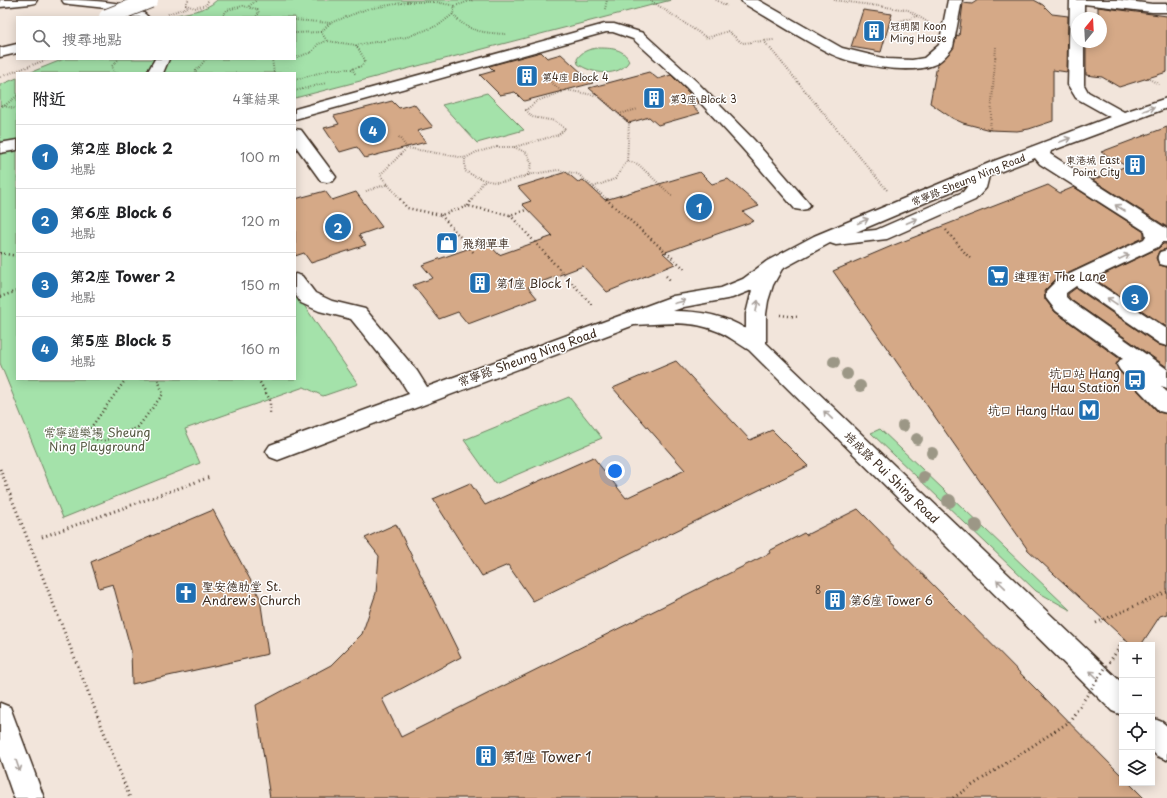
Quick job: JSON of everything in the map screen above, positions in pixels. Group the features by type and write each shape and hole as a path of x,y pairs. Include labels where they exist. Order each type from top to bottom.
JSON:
{"main road":[{"path":"0,3 30,0"},
{"path":"69,0 105,4 118,7 140,16"},
{"path":"110,16 150,0"},
{"path":"748,0 838,51 860,58 881,62 912,65 929,62 946,47 955,0"},
{"path":"1077,0 1076,85 1082,95 1123,118"},
{"path":"1086,0 1129,3 1152,8 1167,8"},
{"path":"296,114 605,28 614,28 638,36 691,84 748,144 801,205"},
{"path":"0,53 16,48"},
{"path":"156,72 162,60"},
{"name":"常寧路 Sheung Ning Road","path":"278,451 421,396 680,301 725,294 750,283 774,265 821,240 1044,148 1167,103"},
{"path":"296,135 327,177"},
{"path":"0,148 16,145"},
{"path":"1044,148 1041,154 1046,160 1162,236"},
{"path":"1162,236 1156,237 1151,243 1064,284 1056,291 1056,298 1063,306 1086,323 1167,380"},
{"path":"756,345 756,314 758,301 763,285 774,265"},
{"path":"1077,278 1167,339"},
{"path":"296,281 308,298 326,306 358,314 409,376 421,396"},
{"name":"培成路 Pui Shing Road","path":"630,319 671,317 697,319 721,325 756,345 1119,699"},
{"path":"1086,323 1167,405"},
{"path":"0,716 29,798"},
{"path":"1155,734 1167,746"}],"path":[{"path":"188,0 185,4 188,7"},
{"path":"167,14 188,7 203,6 209,3 209,0"},
{"path":"249,6 257,0"},
{"path":"296,32 321,32 330,23 367,9 408,1 436,2 455,6 473,0"},
{"path":"650,0 706,38 728,31 742,43 778,40"},
{"path":"834,0 908,10 929,24"},
{"path":"222,16 224,12 232,8 249,6 259,10 257,16"},
{"path":"296,58 312,52 318,44 327,40 356,45 407,38 439,25 453,14 455,6"},
{"path":"453,14 457,21 469,28 491,33 511,35"},
{"path":"890,24 917,16"},
{"path":"296,20 330,23"},
{"path":"321,32 327,40"},
{"path":"764,41 887,190"},
{"path":"296,80 332,69 352,69 362,66 365,60 356,45"},
{"path":"990,130 996,47"},
{"path":"0,77 45,60"},
{"path":"114,72 112,66 118,60"},
{"path":"195,72 205,60"},
{"path":"272,60 274,72"},
{"path":"352,69 356,75"},
{"path":"551,82 562,92"},
{"path":"398,137 407,148 465,158 477,152 497,146 514,147 558,135 565,129 556,121 532,117 526,110 537,101 566,90 599,96 629,123 627,161 615,179 593,187"},
{"path":"4,106 16,97"},
{"path":"0,106 16,109"},
{"path":"619,114 638,109"},
{"path":"514,147 527,153 532,164 528,175"},
{"path":"407,148 380,174 407,208 441,215 468,206 510,215 526,210"},
{"path":"465,158 465,172 483,182 508,182 528,175 558,170 578,174 685,269"},
{"path":"627,161 638,164 672,196"},
{"path":"468,206 483,182"},
{"path":"366,191 388,184"},
{"path":"441,215 474,253"},
{"path":"510,215 592,305"},
{"path":"944,227 971,260"},
{"path":"0,253 16,256"},
{"path":"0,297 16,291"},
{"path":"777,314 798,317"},
{"path":"125,380 84,437 104,440 138,427 163,394 158,380"},
{"path":"259,380 270,400 270,414"},
{"path":"0,469 130,798"},
{"path":"42,537 210,477"},
{"path":"1096,623 1167,592"},
{"path":"953,798 1069,722 1125,639"}],"green space":[{"path":"217,0 671,0 296,98 296,72 32,72 62,60 296,60 296,16 173,16 201,9"},
{"path":"598,48 620,51 624,53 629,61 619,70 605,73 590,70 578,64 577,59 583,52"},
{"name":"常寧遊樂場 Sheung Ning Playground","path":"16,78 16,380 296,380 296,293 358,384 323,396 304,387 185,429 200,463 63,518 0,363 0,85"},
{"path":"487,93 524,130 477,143 442,105"},
{"path":"569,397 602,438 495,484 464,440"},
{"path":"880,429 1070,610 1036,591 871,433"}],"building":[{"path":"978,0 1034,0 1043,5 1052,14 1068,16 1067,72 1053,70 1053,121 1029,129 1017,131 990,130 963,123 952,118 930,103 937,65 952,50 957,35 959,36 963,3 972,4"},
{"path":"1098,7 1167,16 1167,72 1119,87 1102,77 1086,75 1086,48 1107,48 1107,12 1098,12"},
{"path":"863,10 892,14 881,52 851,47"},
{"name":"第4座 Block 4","path":"541,52 547,58 561,54 593,83 524,101 515,92 500,95 480,75 494,71 489,66"},
{"name":"第3座 Block 3","path":"649,72 658,79 671,75 699,103 691,105 700,113 658,125 649,117 629,123 589,88"},
{"path":"392,101 399,108 414,104 433,127 417,131 426,142 365,158 357,147 340,152 324,128 339,124 334,116"},
{"name":"東港城 East Point City","path":"1167,127 1167,227 1093,180 1126,166 1101,152"},
{"path":"566,172 578,182 583,180 605,200 700,172 712,184 728,179 759,206 743,212 754,221 663,253 675,264 607,292 583,266 528,287 537,298 468,324 458,312 439,319 413,285 433,278 422,265 487,242 499,255 553,236 522,204 531,201 518,187"},
{"path":"1048,185 1060,193 1074,187 1144,232 1143,238 1056,279 1044,291 1045,299 1055,312 1120,359 1116,364 1119,371 1158,412 1167,414 1167,614 1160,616 1143,642 1128,642 1028,550 833,271 894,245"},
{"path":"325,191 332,200 356,192 382,227 359,235 366,245 311,263 304,253 296,256 296,199"},
{"path":"1163,244 1167,244 1167,249 1159,251 1156,258 1159,265 1167,267 1167,327 1094,279 1159,248"},
{"path":"1076,288 1159,345 1167,347 1167,367 1071,300 1068,294"},
{"path":"676,361 750,440 772,430 808,466 533,601 508,565 482,576 433,499 470,483 485,505 593,457 626,498 685,470 613,388"},
{"path":"858,509 1119,773 1119,786 1132,786 1144,798 270,798 256,705 331,665 362,634 376,593 379,556 365,538 396,524 461,657 382,699 401,737 770,553 769,551 804,533 806,535"},
{"name":"聖安德肋堂 St. Andrew's Church","path":"213,510 260,598 268,654 132,684 131,650 113,584 99,588 91,562"}],"place":[{"name":"冠明閣 Koon Ming House","path":"874,31"},
{"name":"第4座 Block 4","path":"527,76"},
{"name":"第3座 Block 3","path":"654,98"},
{"name":"第5座 Block 5","path":"373,130"},
{"name":"東港城 East Point City","path":"1135,165"},
{"name":"第2座 Block 2","path":"699,207"},
{"name":"第6座 Block 6","path":"338,227"},
{"name":"飛翔單車","path":"447,243"},
{"name":"連理街 The Lane","path":"998,276"},
{"name":"第1座 Block 1","path":"480,283"},
{"name":"第2座 Tower 2","path":"1135,298"},
{"name":"坑口站 Hang Hau Station","path":"1135,380"},
{"name":"坑口 Hang Hau","path":"1089,410"},
{"name":"聖安德肋堂 St. Andrew's Church","path":"186,593"},
{"name":"第6座 Tower 6","path":"835,600"},
{"name":"第1座 Tower 1","path":"486,756"}]}
